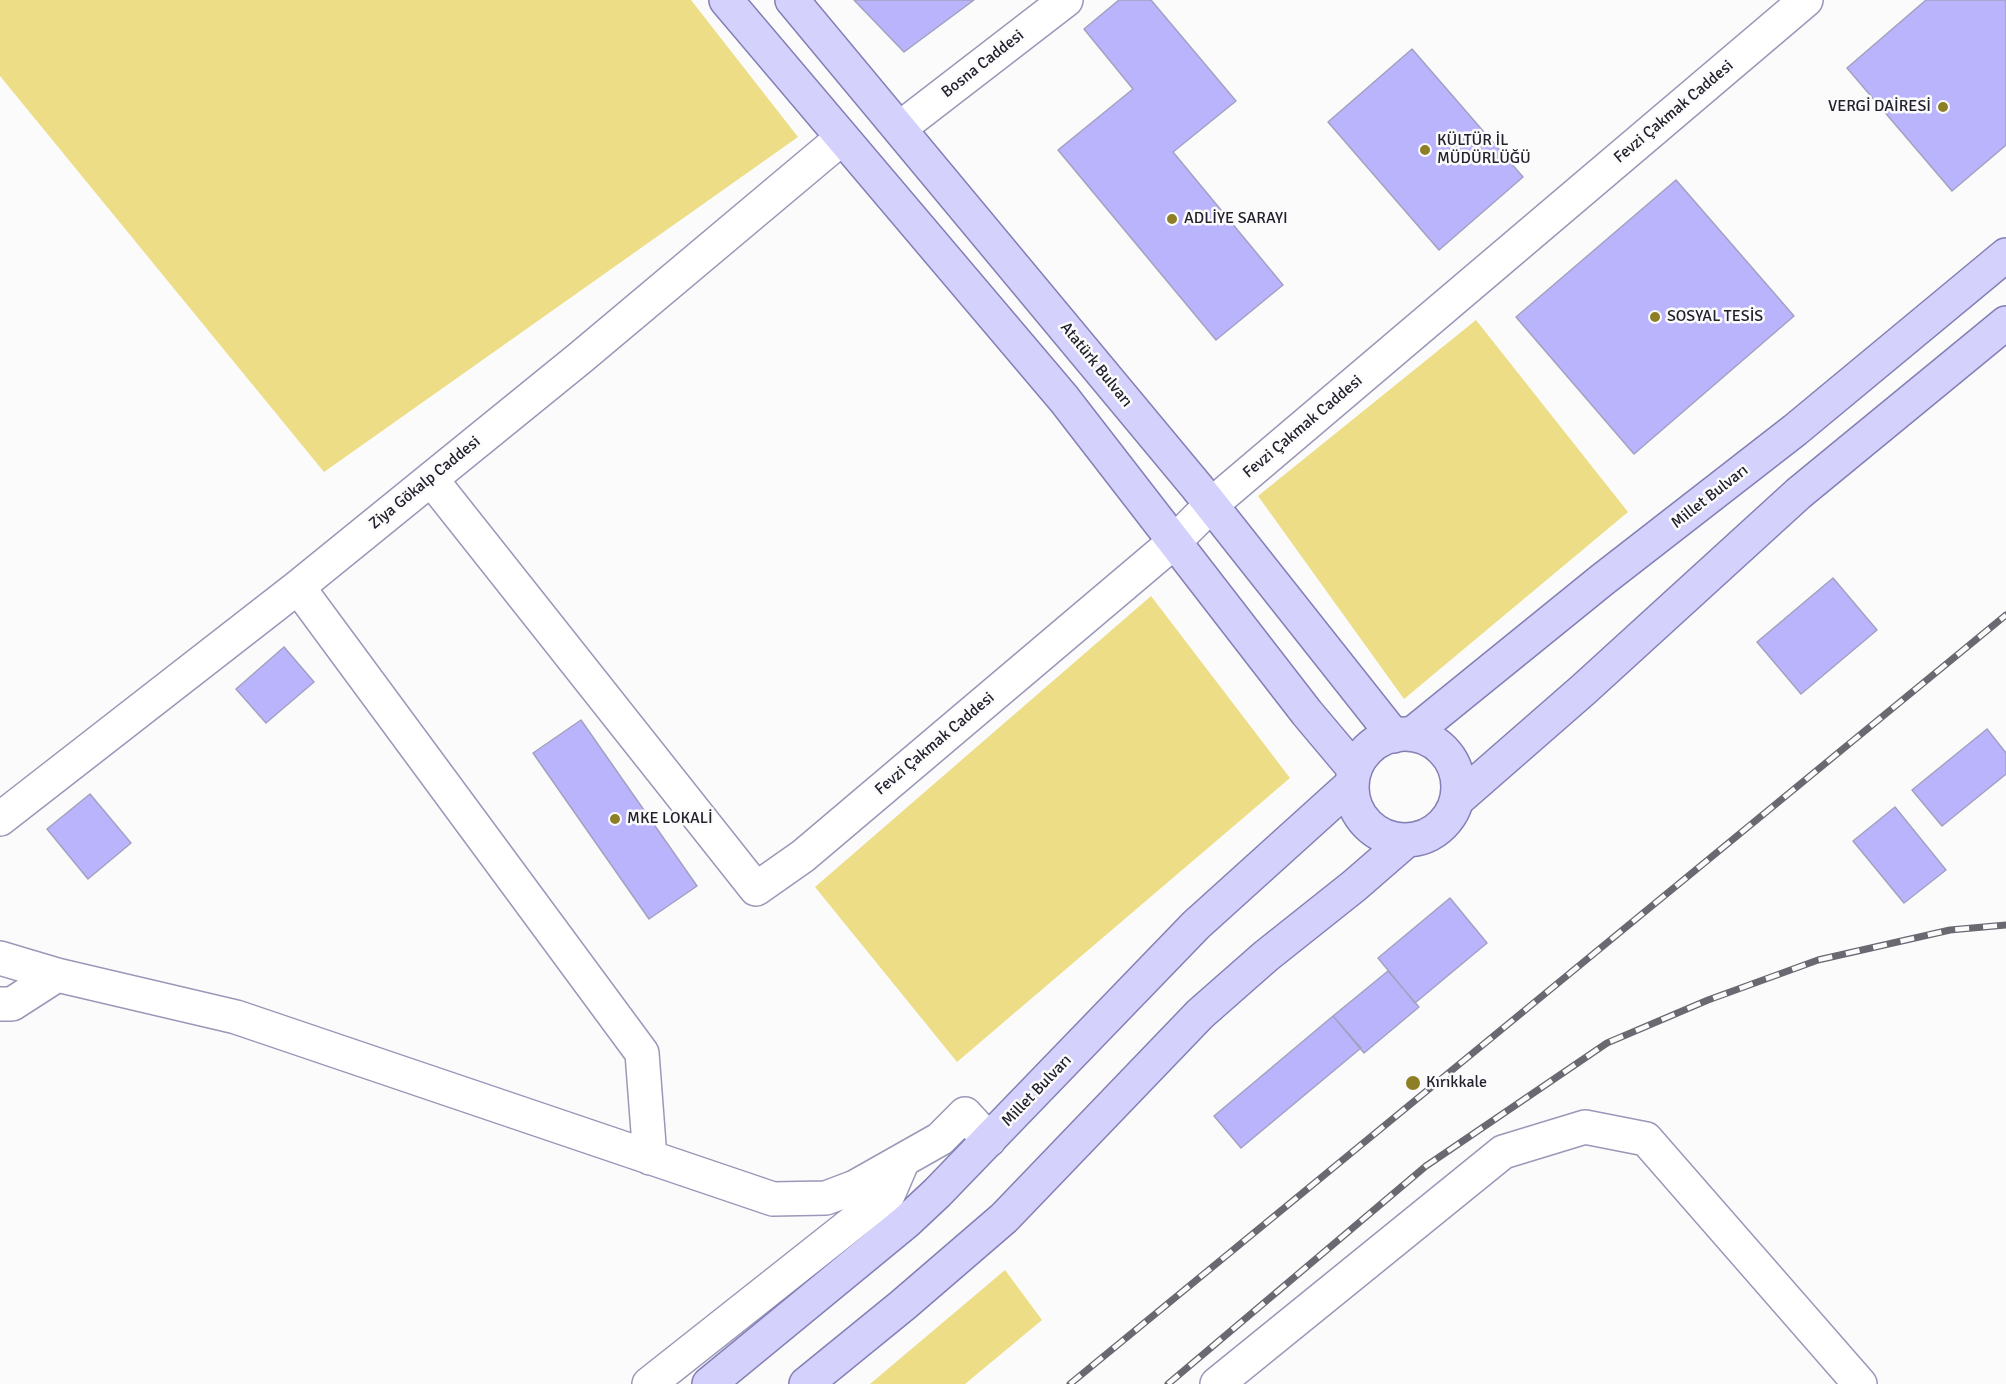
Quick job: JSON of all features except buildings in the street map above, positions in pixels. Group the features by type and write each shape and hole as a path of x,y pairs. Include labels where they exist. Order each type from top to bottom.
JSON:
{"main road":[{"path":"726,0 1064,399 1307,713 1353,777 1354,804 1362,819 1375,831 1390,839 1407,840 1424,837 1439,829 1450,816 1457,800 1583,690 1799,493 2006,323"},
{"name":"Atatürk Bulvarı","path":"792,0 1403,735"},
{"name":"Millet Bulvarı","path":"709,1384 906,1222 990,1140 1196,925 1353,777 1370,748 1377,742 1403,735 1795,430 2006,255"},
{"path":"1403,735 1429,740 1444,750 1456,774 1457,800"},
{"path":"806,1384 1004,1218 1200,1014 1266,956 1354,886 1407,840"}],"street":[{"name":"Bosna Caddesi","path":"900,128 1066,0"},
{"name":"Fevzi Çakmak Caddesi","path":"431,479 756,889 803,856 1174,542 1211,505 1806,0"},
{"name":"Ziya Gökalp Caddesi","path":"0,819 298,587 842,138"},
{"path":"298,587 642,1053 650,1158"},
{"path":"0,958 57,975 236,1017 773,1199 826,1198 855,1187 940,1139 965,1114 990,1140"},
{"path":"0,1004 12,1004 57,975"},
{"path":"1217,1384 1503,1152 1585,1126 1646,1139 1860,1384"},
{"path":"649,1384 888,1195 903,1160"}],"shaded area":[{"path":"0,0 691,0 798,137 324,472 0,76"},
{"path":"1476,320 1628,512 1404,699 1258,496"},
{"path":"1151,596 1290,778 957,1062 815,887"},
{"path":"1005,1270 1042,1320 965,1384 870,1384"}],"railway":[{"path":"1070,1384 2006,615"},
{"path":"1168,1384 1426,1166 1607,1043 1708,1000 1818,960 1950,930 2006,925"}],"place":[{"name":"VERGİ DAİRESİ","path":"1943,107"},
{"name":"KÜLTÜR İL MÜDÜRLÜĞÜ","path":"1425,150"},
{"name":"ADLİYE SARAYI","path":"1172,219"},
{"name":"SOSYAL TESİS","path":"1655,317"},
{"name":"MKE LOKALİ","path":"615,819"},
{"name":"Kırıkkale","path":"1413,1083"}]}
